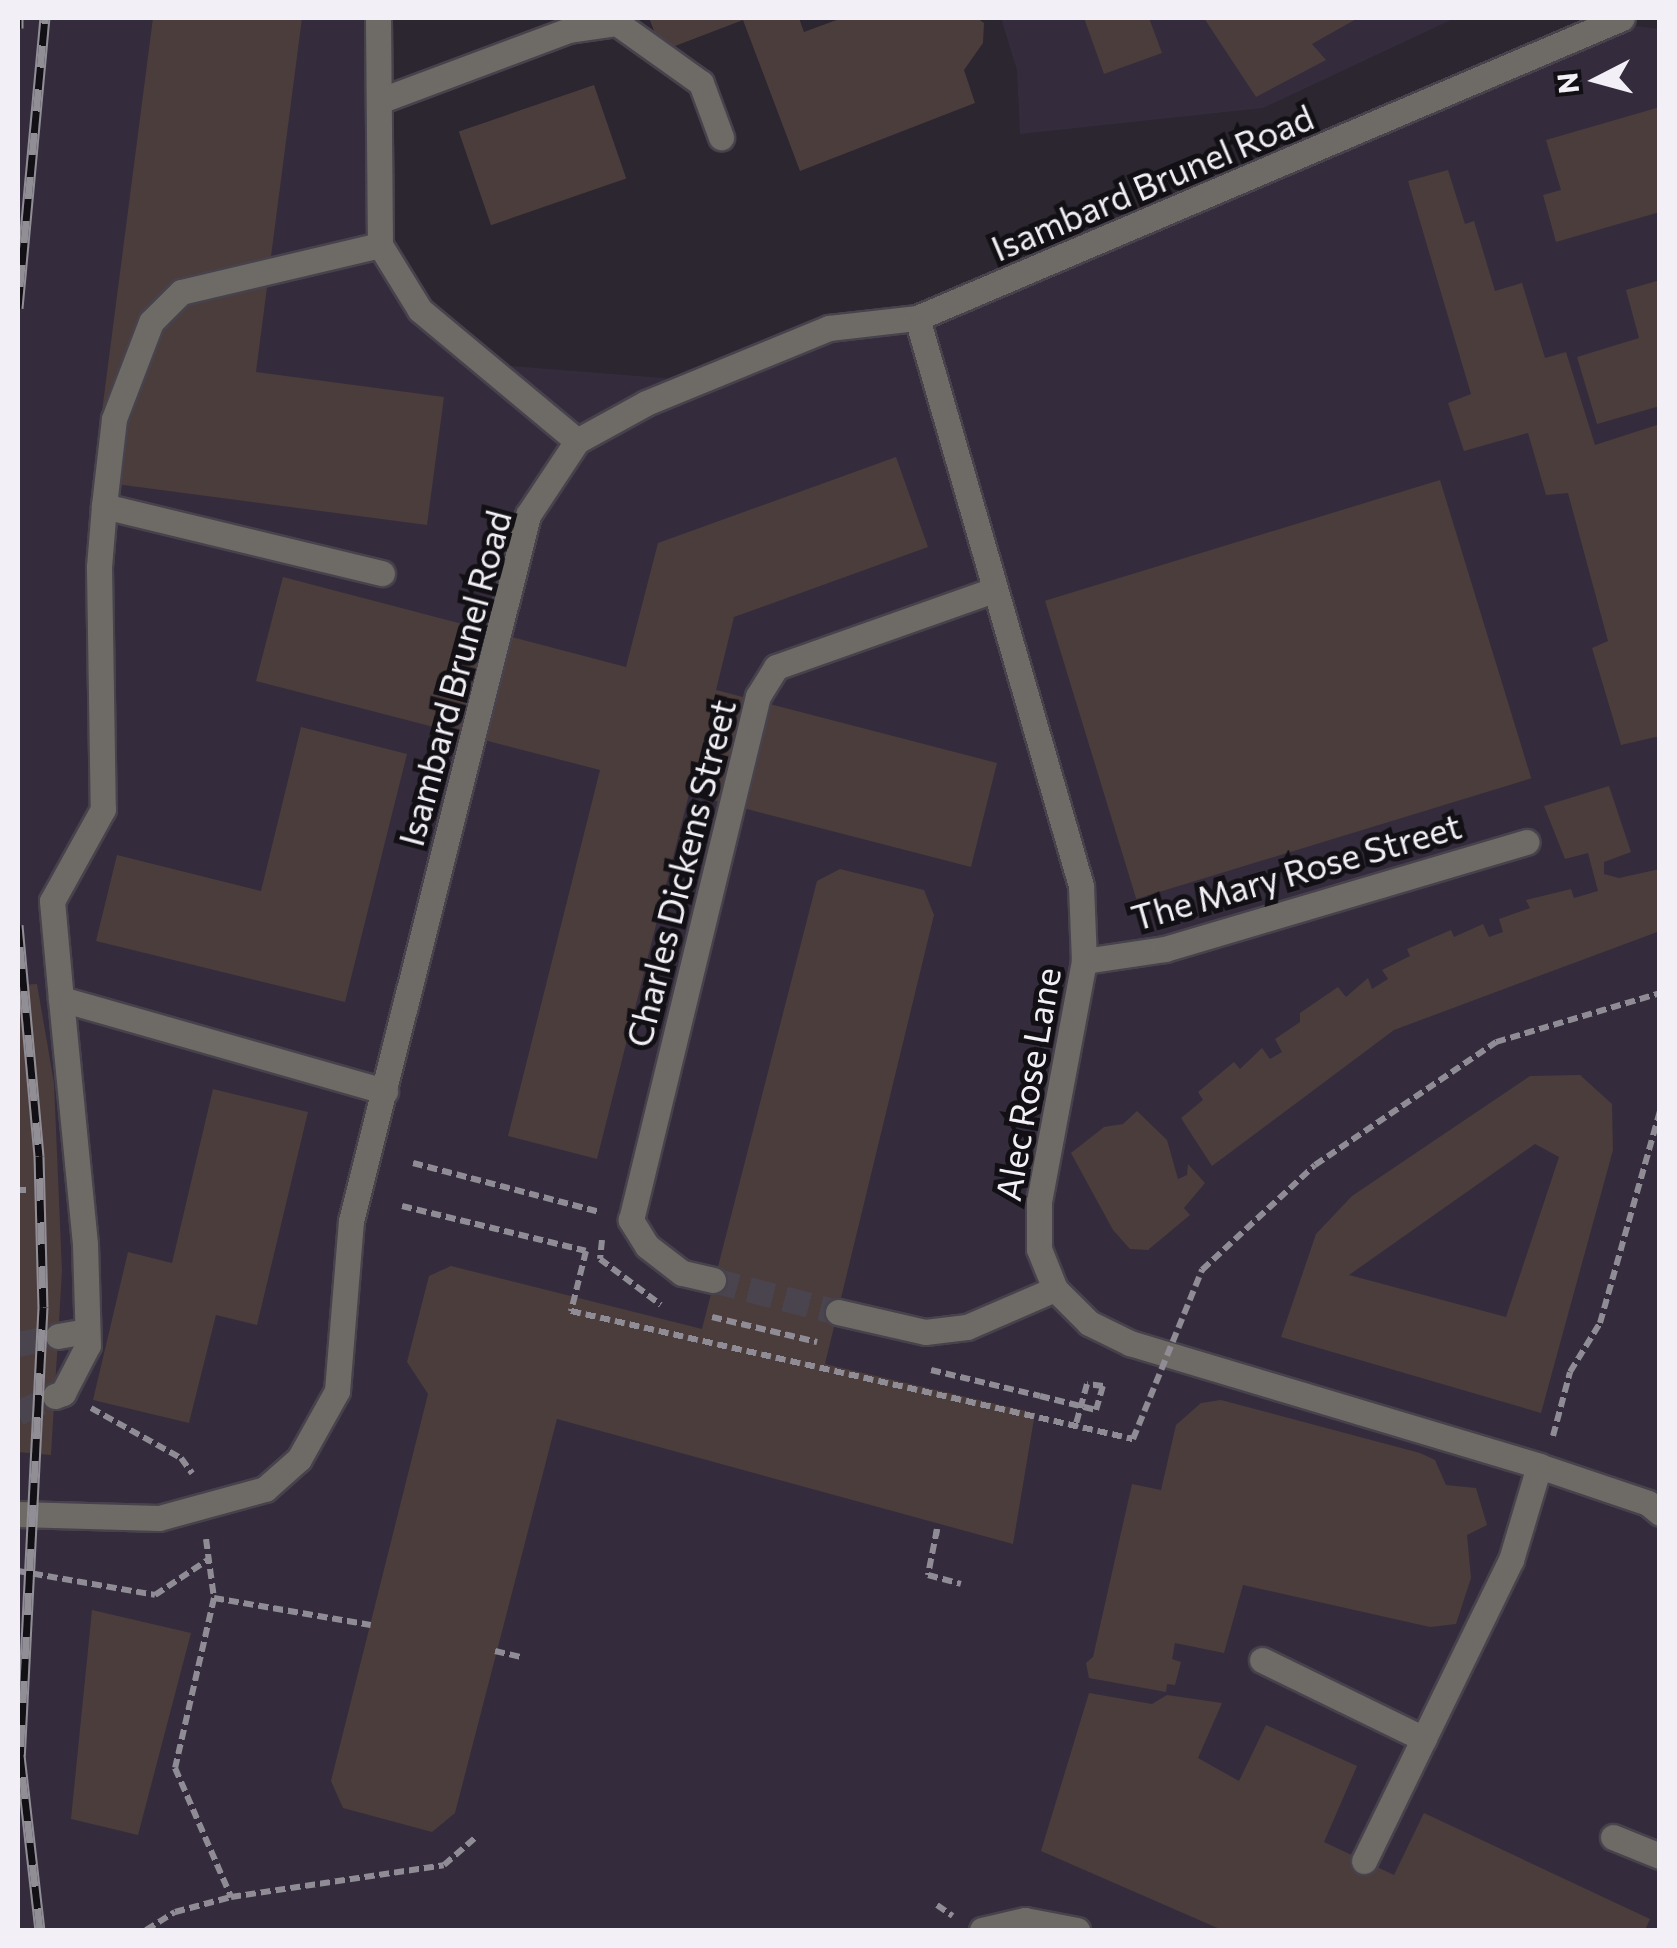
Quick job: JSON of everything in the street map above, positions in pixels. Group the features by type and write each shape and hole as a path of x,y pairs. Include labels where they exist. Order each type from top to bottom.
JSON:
{"street":[{"path":"378,18 380,245 420,310 576,441"},
{"name":"Isambard Brunel Road","path":"18,1514 113,1521 202,1509 265,1488 299,1459 337,1390 352,1221 528,515 576,441 646,403 829,328 918,318 1622,18"},
{"path":"379,101 570,30 617,22 701,83 721,137"},
{"path":"59,1394 88,1345 85,1244 52,901 102,809 98,567 114,419 151,322 181,292 380,245"},
{"name":"Alec Rose Lane","path":"918,318 1081,886 1084,962 1038,1201 1039,1249 1055,1289 1089,1323 1130,1343 1542,1468 1648,1503 1660,1514"},
{"path":"104,506 382,573"},
{"name":"Charles Dickens Street","path":"631,1220 758,696 776,667 993,590"},
{"name":"The Mary Rose Street","path":"1084,962 1165,949 1526,842"},
{"path":"61,999 386,1091"},
{"path":"631,1220 647,1246 682,1273 713,1280"},
{"path":"838,1312 925,1332 967,1327 1055,1289"},
{"path":"58,1336 87,1331"},
{"path":"1364,1862 1512,1560 1542,1468"},
{"path":"1262,1660 1424,1739"},
{"path":"1614,1837 1660,1856"},
{"path":"982,1930 1025,1920 1077,1930"}],"path":[{"path":"402,1206 586,1250 571,1311 1133,1439 1202,1270 1315,1165 1496,1042 1660,993"},
{"path":"1542,1468 1570,1372 1600,1322 1660,1112"},
{"path":"413,1163 631,1220"},
{"path":"1075,1427 1087,1384 1102,1386 1096,1410"},
{"path":"59,1394 182,1458"},
{"path":"202,1509 214,1598 175,1768 232,1897"},
{"path":"936,1536 937,1529 928,1575 962,1584"},
{"path":"18,1572 155,1596 209,1559"},
{"path":"214,1598 371,1625"},
{"path":"495,1651 520,1657"},
{"path":"146,1930 176,1912 232,1897 444,1865 476,1836"}],"shaded area":[{"path":"18,18 373,18 380,245 420,310 485,364 688,380 829,328 918,318 1604,22 1659,29 1659,1930 18,1930"},
{"path":"1001,18 1455,18 1263,108 1020,134 1017,70"}],"building":[{"path":"153,18 302,18 256,372 444,397 427,525 93,481"},
{"path":"649,18 799,18 804,32 842,18 977,18 984,23 983,43 964,70 975,103 800,171 743,20 662,51"},
{"path":"1084,18 1149,18 1162,53 1104,74"},
{"path":"1204,18 1358,18 1312,44 1326,60 1256,97"},
{"path":"594,85 626,179 491,225 459,132"},
{"path":"1660,107 1660,212 1556,242 1543,195 1561,190 1546,140"},
{"path":"1448,170 1465,224 1474,221 1495,291 1522,283 1545,358 1566,352 1595,445 1660,424 1660,736 1621,745 1592,648 1608,641 1568,493 1546,495 1528,433 1464,451 1448,403 1471,394 1408,181"},
{"path":"1660,280 1660,406 1597,424 1577,357 1639,338 1626,290"},
{"path":"896,457 928,547 734,617 716,690 997,763 971,867 689,794 597,1159 508,1136 600,770 256,681 283,577 626,667 658,543"},
{"path":"1440,480 1531,778 1136,899 1045,601"},
{"path":"301,727 407,754 345,1002 96,941 117,855 261,891"},
{"path":"1609,786 1631,852 1604,862 1604,874 1619,878 1660,869 1660,931 1394,1030 1212,1166 1181,1118 1203,1100 1198,1092 1234,1062 1240,1069 1262,1048 1270,1059 1282,1052 1275,1039 1300,1022 1300,1013 1338,987 1346,997 1368,978 1372,989 1388,979 1382,970 1410,956 1407,949 1451,930 1454,937 1483,924 1489,937 1503,932 1499,919 1530,908 1526,900 1571,889 1574,898 1598,891 1588,853 1565,859 1544,806"},
{"path":"840,869 924,890 934,915 825,1364 1035,1413 1013,1544 557,1419 455,1813 432,1832 343,1808 331,1781 428,1394 407,1362 429,1276 451,1266 702,1329 817,881"},
{"path":"37,984 54,1083 62,1271 51,1455 18,1452 18,985"},
{"path":"1580,1075 1612,1104 1613,1150 1541,1413 1281,1337 1316,1234 1352,1196 1530,1076","holes":["1535,1144 1559,1157 1506,1317 1349,1275"]},
{"path":"213,1089 308,1112 257,1325 216,1315 189,1423 93,1400 128,1252 172,1263"},
{"path":"1137,1111 1167,1140 1178,1179 1187,1175 1188,1164 1205,1183 1184,1208 1190,1215 1148,1250 1130,1249 1113,1230 1071,1153 1104,1127 1123,1124"},
{"path":"1221,1400 1420,1453 1435,1460 1446,1485 1476,1488 1487,1525 1467,1535 1471,1578 1456,1624 1430,1627 1243,1585 1224,1653 1175,1643 1172,1659 1181,1662 1175,1685 1167,1684 1166,1692 1089,1678 1086,1663 1093,1657 1132,1484 1161,1490 1176,1425 1201,1403"},
{"path":"92,1610 191,1633 138,1835 71,1819"},
{"path":"1089,1693 1152,1704 1167,1695 1222,1703 1198,1758 1239,1781 1266,1725 1357,1766 1324,1842 1394,1875 1424,1813 1650,1919 1645,1930 1222,1930 1041,1851"}],"tunnel":[{"path":"713,1280 838,1312"},
{"path":"18,1344 58,1336"},
{"path":"18,1413 55,1396"}],"railway":[{"path":"18,18 18,28"},
{"path":"18,308 45,18"},
{"path":"18,925 39,1156 43,1307 20,1755 40,1930"}]}
